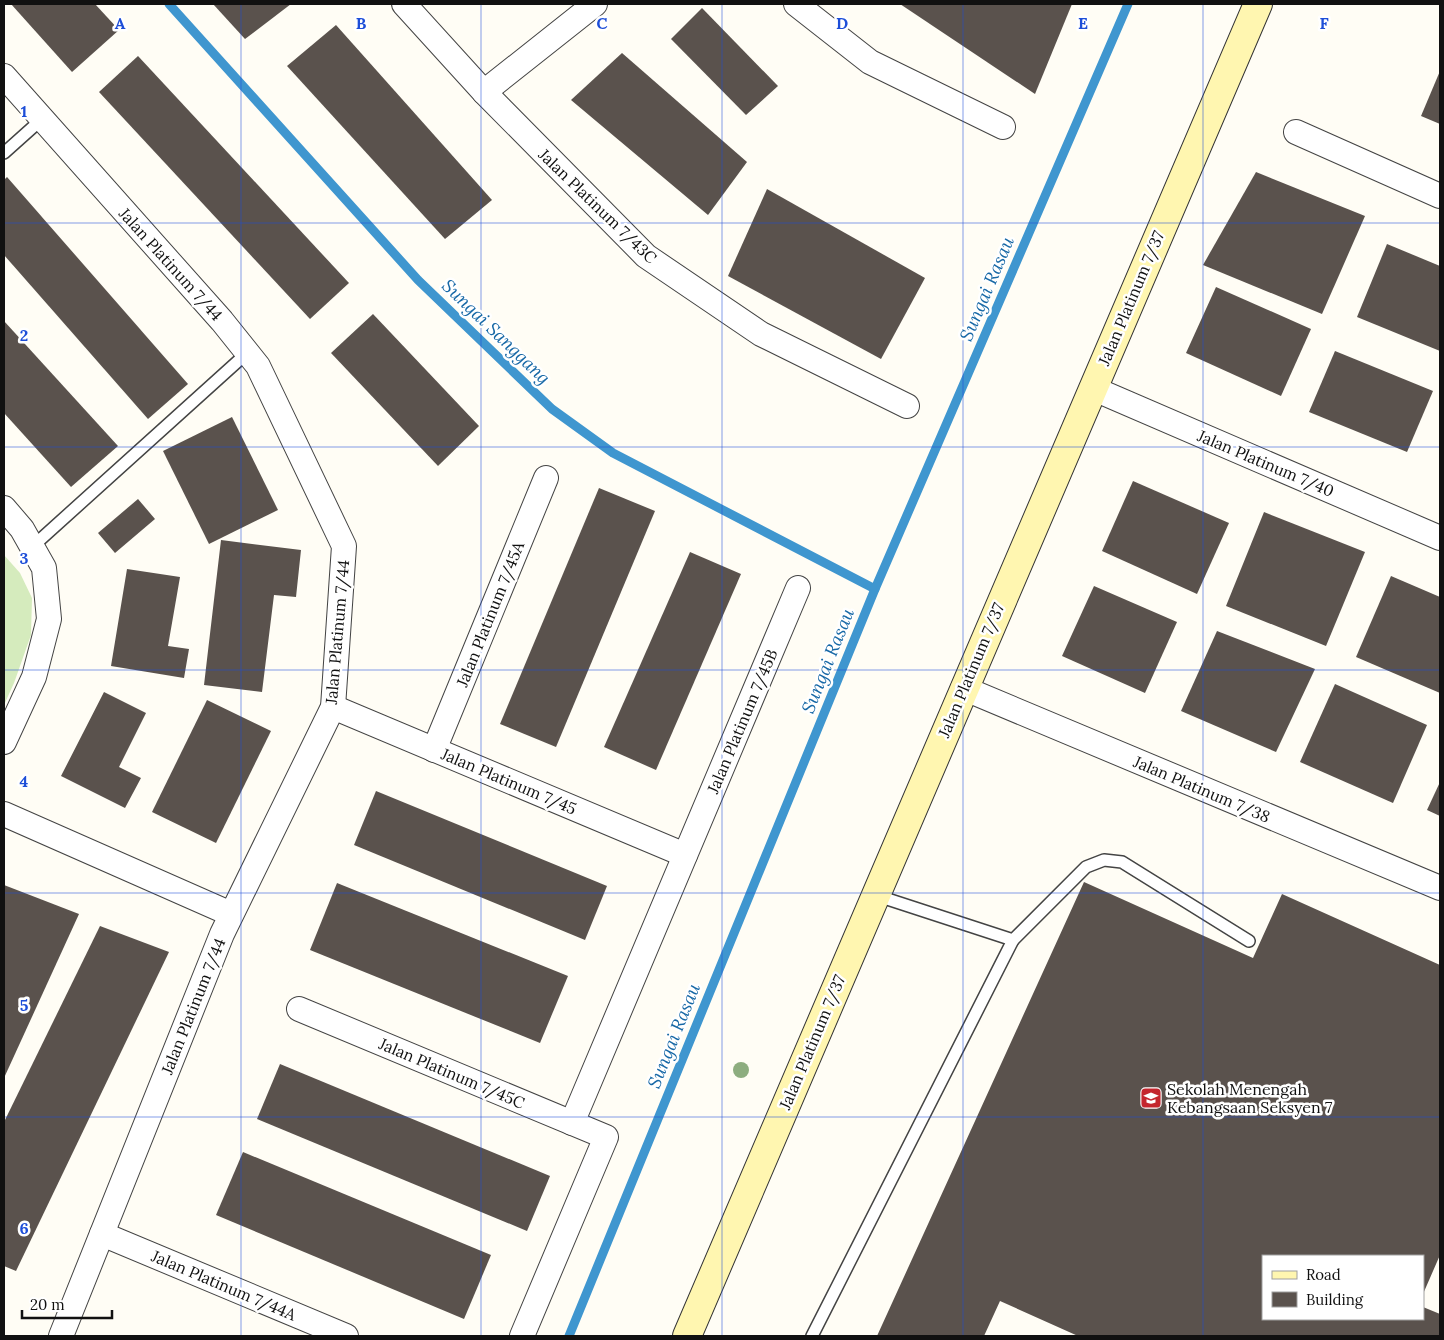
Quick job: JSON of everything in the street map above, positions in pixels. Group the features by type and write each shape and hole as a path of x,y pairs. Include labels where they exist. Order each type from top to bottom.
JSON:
{"street":[{"name":"Jalan Platinum 7/43C","path":"404,4 484,92 646,256 761,334 907,406"},
{"path":"484,92 595,4"},
{"path":"796,4 870,62 1003,128"},
{"name":"Jalan Platinum 7/37","path":"687,1336 963,688 1258,4"},
{"name":"Jalan Platinum 7/44","path":"4,76 222,321 258,366 344,546 333,708 231,914 61,1336"},
{"path":"1296,132 1440,196"},
{"name":"Jalan Platinum 7/40","path":"1092,388 1440,538"},
{"name":"Jalan Platinum 7/45A","path":"434,750 546,478"},
{"path":"4,508 22,529 44,568 49,618 34,678 4,742"},
{"name":"Jalan Platinum 7/45B","path":"572,1123 798,588"},
{"name":"Jalan Platinum 7/38","path":"963,688 1440,888"},
{"name":"Jalan Platinum 7/45","path":"333,708 685,855"},
{"path":"4,814 231,914"},
{"name":"Jalan Platinum 7/45C","path":"299,1009 606,1137 522,1336"},
{"name":"Jalan Platinum 7/44A","path":"102,1234 346,1336"}],"lane":[{"path":"4,153 42,119"},
{"path":"32,547 247,353"},
{"path":"812,1336 1013,940 1086,867 1104,860 1122,862 1249,941"},
{"path":"875,895 1013,940"}],"green space":[{"path":"4,555 20,573 32,598 31,635 4,705"}],"building":[{"path":"11,4 95,4 119,30 72,72"},
{"path":"213,4 291,4 245,39"},
{"path":"900,4 1072,4 1035,94"},
{"path":"702,8 778,86 746,115 671,39"},
{"path":"336,25 492,200 445,239 287,66"},
{"path":"622,53 747,162 708,215 571,100"},
{"path":"138,56 349,283 310,319 99,92"},
{"path":"1440,71 1440,124 1421,116"},
{"path":"1256,172 1365,216 1322,314 1203,265"},
{"path":"7,177 188,384 148,419 4,255 4,180"},
{"path":"767,189 925,278 881,359 728,276"},
{"path":"1387,244 1440,266 1440,351 1357,317"},
{"path":"1216,287 1311,329 1281,396 1186,353"},
{"path":"373,314 479,426 438,466 331,353"},
{"path":"4,321 118,446 71,487 4,413"},
{"path":"1335,351 1433,391 1407,452 1309,412"},
{"path":"232,417 278,510 209,544 163,451"},
{"path":"1133,481 1229,523 1197,594 1102,551"},
{"path":"599,488 655,511 556,747 500,724"},
{"path":"138,499 155,519 115,553 98,533"},
{"path":"1264,512 1365,552 1326,646 1226,606"},
{"path":"221,540 301,550 296,597 274,595 262,692 204,685"},
{"path":"690,552 741,574 656,770 604,747"},
{"path":"127,569 180,577 168,646 189,649 184,678 111,666"},
{"path":"1391,576 1440,597 1440,693 1356,657"},
{"path":"1094,586 1177,622 1145,693 1062,656"},
{"path":"1217,631 1315,669 1276,752 1181,711"},
{"path":"1335,684 1427,725 1393,803 1300,762"},
{"path":"104,692 146,713 119,767 141,778 125,808 61,776"},
{"path":"207,700 271,731 216,843 152,812"},
{"path":"1440,782 1440,816 1427,810"},
{"path":"376,791 607,886 585,940 354,845"},
{"name":"Sekolah Menengah Kebangsaan Seksyen 7","path":"1084,882 1253,958 1282,894 1440,965 1440,1255 1424,1292 1424,1255 1262,1255 1262,1320 1424,1320 1424,1307 1440,1314 1440,1336 1078,1336 1000,1301 984,1336 877,1336"},
{"path":"337,883 568,976 540,1043 310,950"},
{"path":"4,885 79,914 4,1078"},
{"path":"100,926 169,952 16,1271 4,1266 4,1122"},
{"path":"280,1064 550,1176 527,1231 257,1119"},
{"path":"243,1152 491,1255 464,1319 216,1215"}],"waterway":[{"name":"Sungai Sanggang","path":"169,4 418,280 552,409 613,453 875,589"},
{"name":"Sungai Rasau","path":"569,1336 875,589 1128,4"}],"place":[{"name":"Sekolah Menengah Kebangsaan Seksyen 7","path":"1151,1098"}]}
